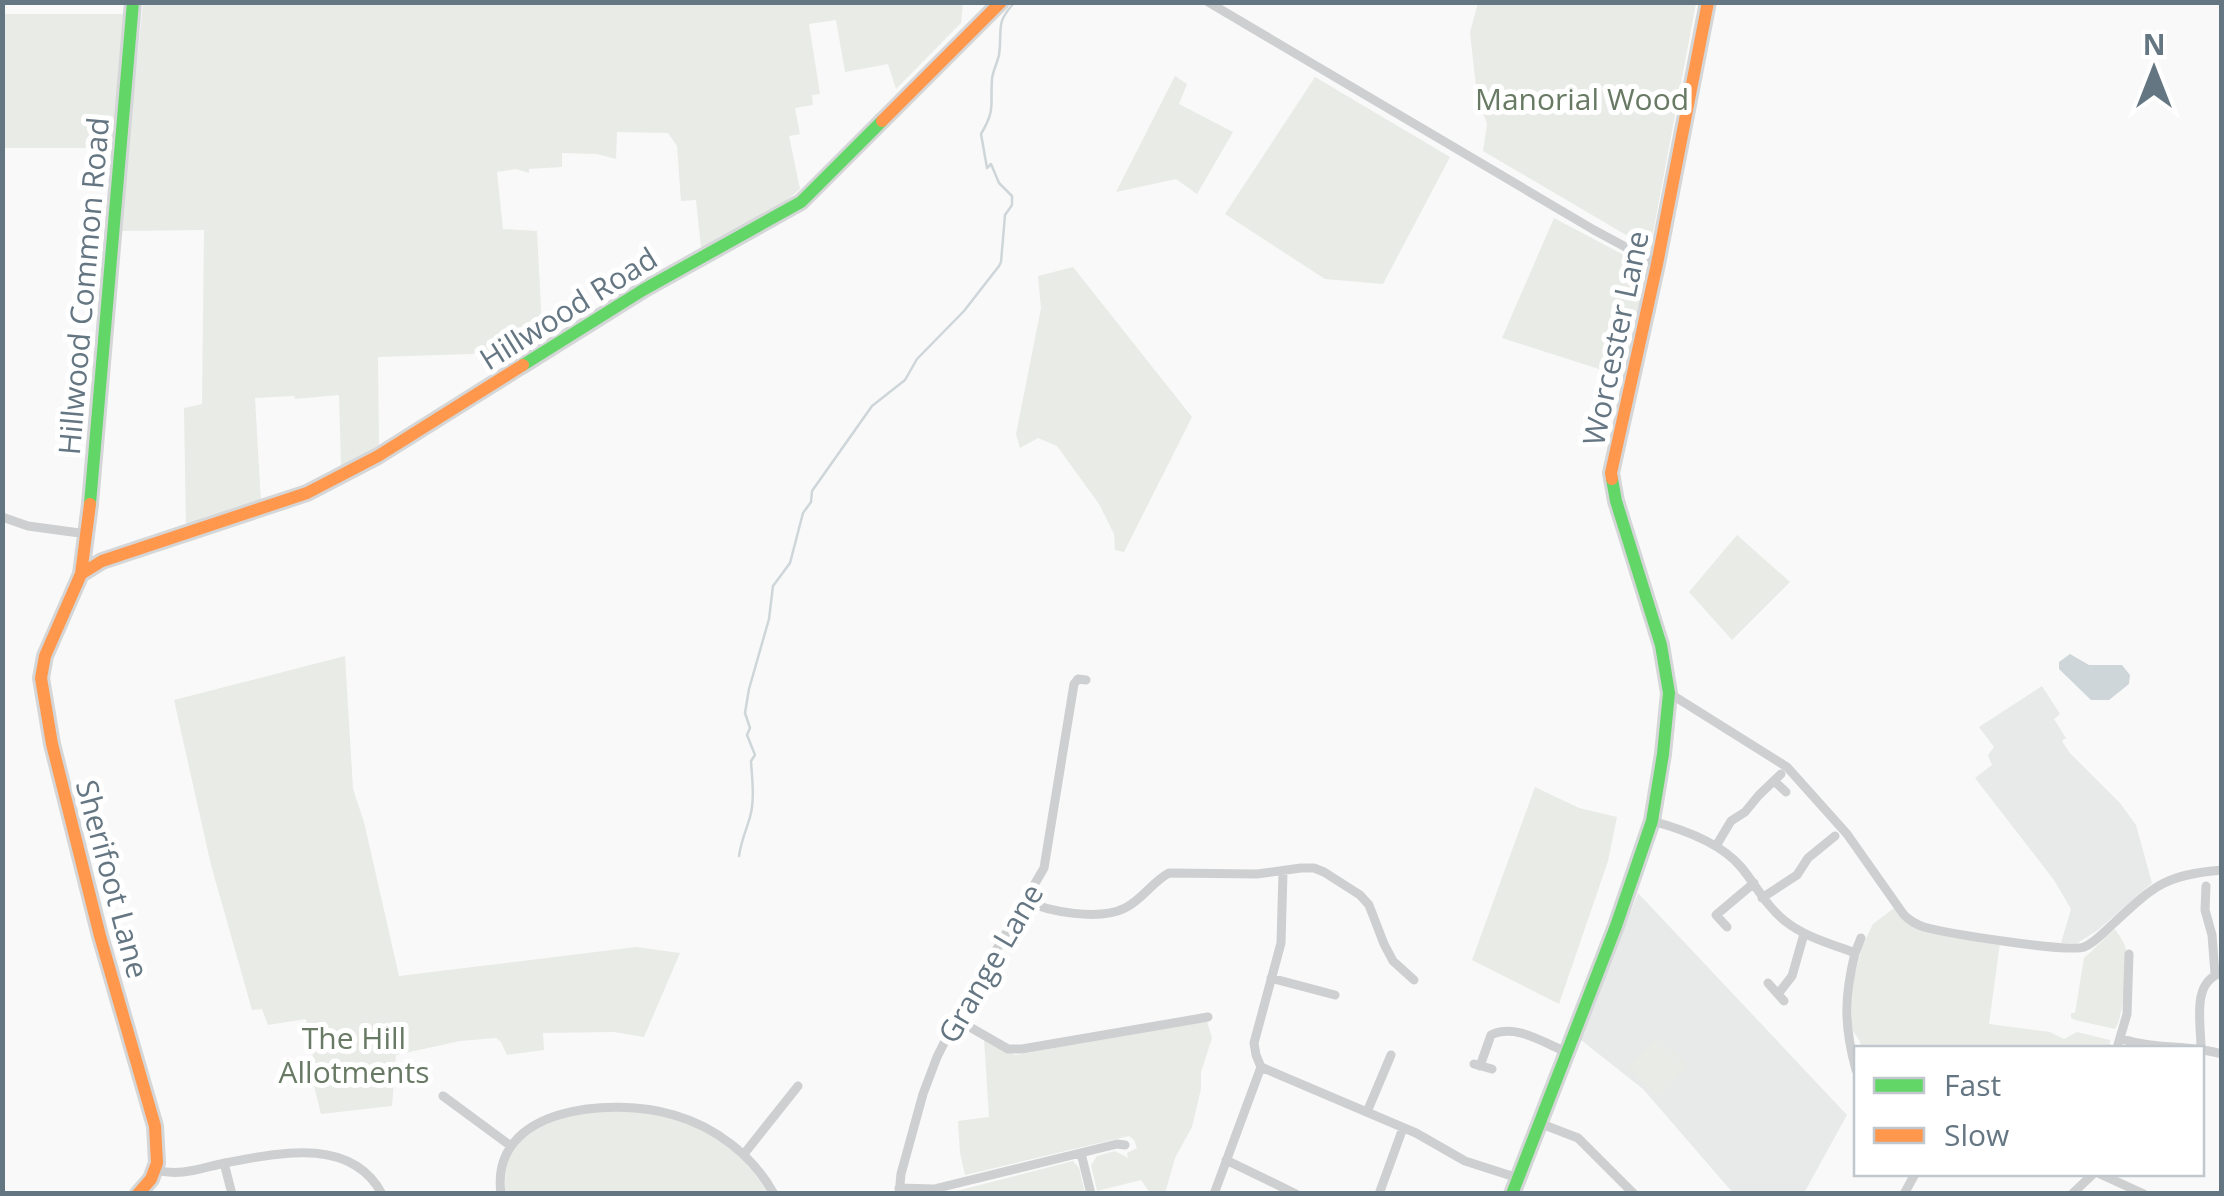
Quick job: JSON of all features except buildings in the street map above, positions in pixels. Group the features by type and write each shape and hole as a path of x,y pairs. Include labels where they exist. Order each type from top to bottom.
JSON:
{"street":[{"name":"Hillwood Common Road","path":"81,574 132,2"},
{"name":"Hillwood Road","path":"81,574 102,561 246,515 321,486 378,456 643,290 786,211 824,180 1001,2"},
{"path":"1208,2 1657,264"},
{"name":"Worcester Lane","path":"1512,1194 1616,926 1652,821 1668,723 1668,693 1661,645 1616,501 1612,473 1708,2"},
{"path":"2,516 87,540 102,561"},
{"name":"Sherifoot Lane","path":"81,574 45,656 43,697 100,936 155,1126 159,1146 156,1170"},
{"name":"Grange Lane","path":"899,1191 922,1094 937,1056 1044,868 1074,684 1086,680"},
{"path":"1668,693 1787,767 1847,834 1904,915 1925,927 1977,937 2082,948 2148,891 2171,878 2222,870"},
{"path":"1716,846 1731,821 1778,778 1786,792"},
{"path":"1652,821 1730,855 1780,917 1804,934 1855,954"},
{"path":"1762,898 1797,875 1808,858 1833,842"},
{"path":"1024,900 1039,908 1096,915 1127,908 1169,873 1258,874 1314,868 1360,895 1369,905 1384,944 1414,980"},
{"path":"1284,872 1280,942 1254,1043 1261,1066 1403,1128 1465,1162 1518,1178"},
{"path":"1727,927 1716,915 1754,883"},
{"path":"2201,1046 2201,992 2204,984 2218,974 2205,904 2206,886"},
{"path":"2191,903 2205,904"},
{"path":"1768,984 1781,998 1804,934"},
{"path":"1854,1062 1845,1018 1846,998 1862,938"},
{"path":"2119,1044 2127,1014 2132,961"},
{"path":"1271,978 1320,996 1335,995"},
{"path":"956,1019 1008,1049 1022,1049 1208,1017"},
{"path":"1492,1068 1477,1064 1491,1035 1502,1030 1515,1030 1566,1052"},
{"path":"1367,1112 1391,1055"},
{"path":"1374,1064 1385,1068"},
{"path":"1214,1194 1261,1066"},
{"path":"744,1154 798,1086"},
{"path":"443,1096 511,1146"},
{"path":"501,1194 502,1168 511,1146 527,1131 546,1120 585,1108 612,1106 648,1108 715,1133 757,1166 774,1194"},
{"path":"1539,1123 1578,1138 1634,1194"},
{"path":"1379,1194 1403,1128"},
{"path":"899,1191 934,1189 1125,1145"},
{"path":"1081,1153 1091,1194"},
{"path":"138,1194 156,1170 181,1173 288,1154 329,1154 361,1168 382,1194"},
{"path":"1226,1160 1296,1194"},
{"path":"224,1163 232,1194"},
{"path":"2072,1194 2094,1176"},
{"path":"2102,1176 2144,1194"},
{"path":"2128,1186 2133,1176"}],"shaded area":[{"path":"2070,654 2089,665 2122,665 2130,675 2129,684 2109,700 2091,700 2059,669 2059,662"},
{"path":"2042,686 2060,714 2054,719 2066,738 2062,741 2069,752 2120,803 2136,825 2152,883 2076,944 2061,943 2071,909 2054,880 1975,778 1992,765 1988,755 1994,747 1979,727"},
{"path":"1638,893 1847,1115 1804,1193 1733,1193 1643,1089 1581,1040"}],"green space":[{"path":"143,3 963,3 961,23 896,89 888,64 845,72 836,20 809,24 820,94 812,95 813,105 795,108 800,134 789,136 800,189 776,209 701,248 696,200 681,201 677,146 668,133 617,132 616,159 562,153 562,167 529,169 529,173 516,169 497,172 503,229 537,231 543,346 509,364 501,353 378,357 379,445 341,466 339,395 255,398 261,502 186,529 184,408 202,404 204,230 120,231"},
{"name":"Manorial Wood","path":"1478,3 1696,3 1650,249 1483,151 1487,124 1477,96 1470,32"},
{"path":"3,14 127,14 112,148 3,148"},
{"path":"1175,76 1187,84 1179,104 1233,132 1197,194 1176,179 1116,192"},
{"path":"1315,77 1450,157 1383,284 1325,279 1225,214"},
{"path":"1554,218 1652,270 1624,377 1502,338"},
{"path":"1073,267 1192,417 1124,552 1115,550 1114,534 1099,504 1057,446 1038,438 1020,448 1016,434 1041,308 1038,276"},
{"path":"1737,535 1790,582 1732,640 1689,592"},
{"name":"The Hill Allotments","path":"345,656 353,789 399,976 636,947 680,953 644,1037 614,1032 543,1033 544,1050 507,1055 496,1038 460,1041 396,1055 392,1106 321,1114 310,1070 314,1063 306,1019 268,1025 262,1009 252,1010 211,865 174,700"},
{"path":"1535,787 1579,808 1617,817 1608,861 1559,1004 1472,960"},
{"path":"1894,908 1902,920 1920,929 2000,943 1989,1024 2050,1032 2064,1039 2077,1032 2110,1040 2110,1046 1861,1046 1851,1027 1853,982 1861,949 1873,924"},
{"path":"2115,929 2127,957 2123,1003 2115,1029 2075,1020 2071,1013 2075,1013 2084,958"},
{"path":"1207,1021 1212,1038 1201,1072 1192,1127 1175,1158 1165,1193 1150,1193 1141,1180 1097,1191 1091,1165 1097,1156 1115,1151 1128,1158 1127,1153 1137,1148 1129,1136 965,1175 958,1121 989,1117 984,1039 1016,1055"},
{"path":"1657,1037 1688,1066 1660,1097 1628,1067"},
{"path":"596,1110 651,1112 703,1130 747,1165 769,1194 505,1194 506,1169 518,1144 541,1127"},
{"path":"1073,1161 1079,1168 1085,1193 949,1193"}],"waterway":[{"path":"739,856 753,789 751,761 755,755 747,735 750,728 745,713 749,689 769,619 773,586 790,563 812,491 872,406 905,380 917,359 964,311 1001,262 1005,215 1012,205 1012,196 999,183 991,164 987,168 981,134 991,112 992,79 1002,22 1015,2"}],"traffic: fast":[{"path":"90,504 133,2"},
{"path":"523,365 643,290 801,202 882,121"},
{"path":"1512,1194 1616,926 1652,821 1663,754 1669,693 1661,645 1612,479"}],"traffic: slow":[{"path":"882,121 1001,2"},
{"path":"1612,479 1708,2"},
{"path":"81,574 102,561 307,493 378,456 523,365"},
{"path":"90,504 81,574 45,656 41,678 52,744 100,936 155,1126 157,1163 151,1179 138,1194"}]}
